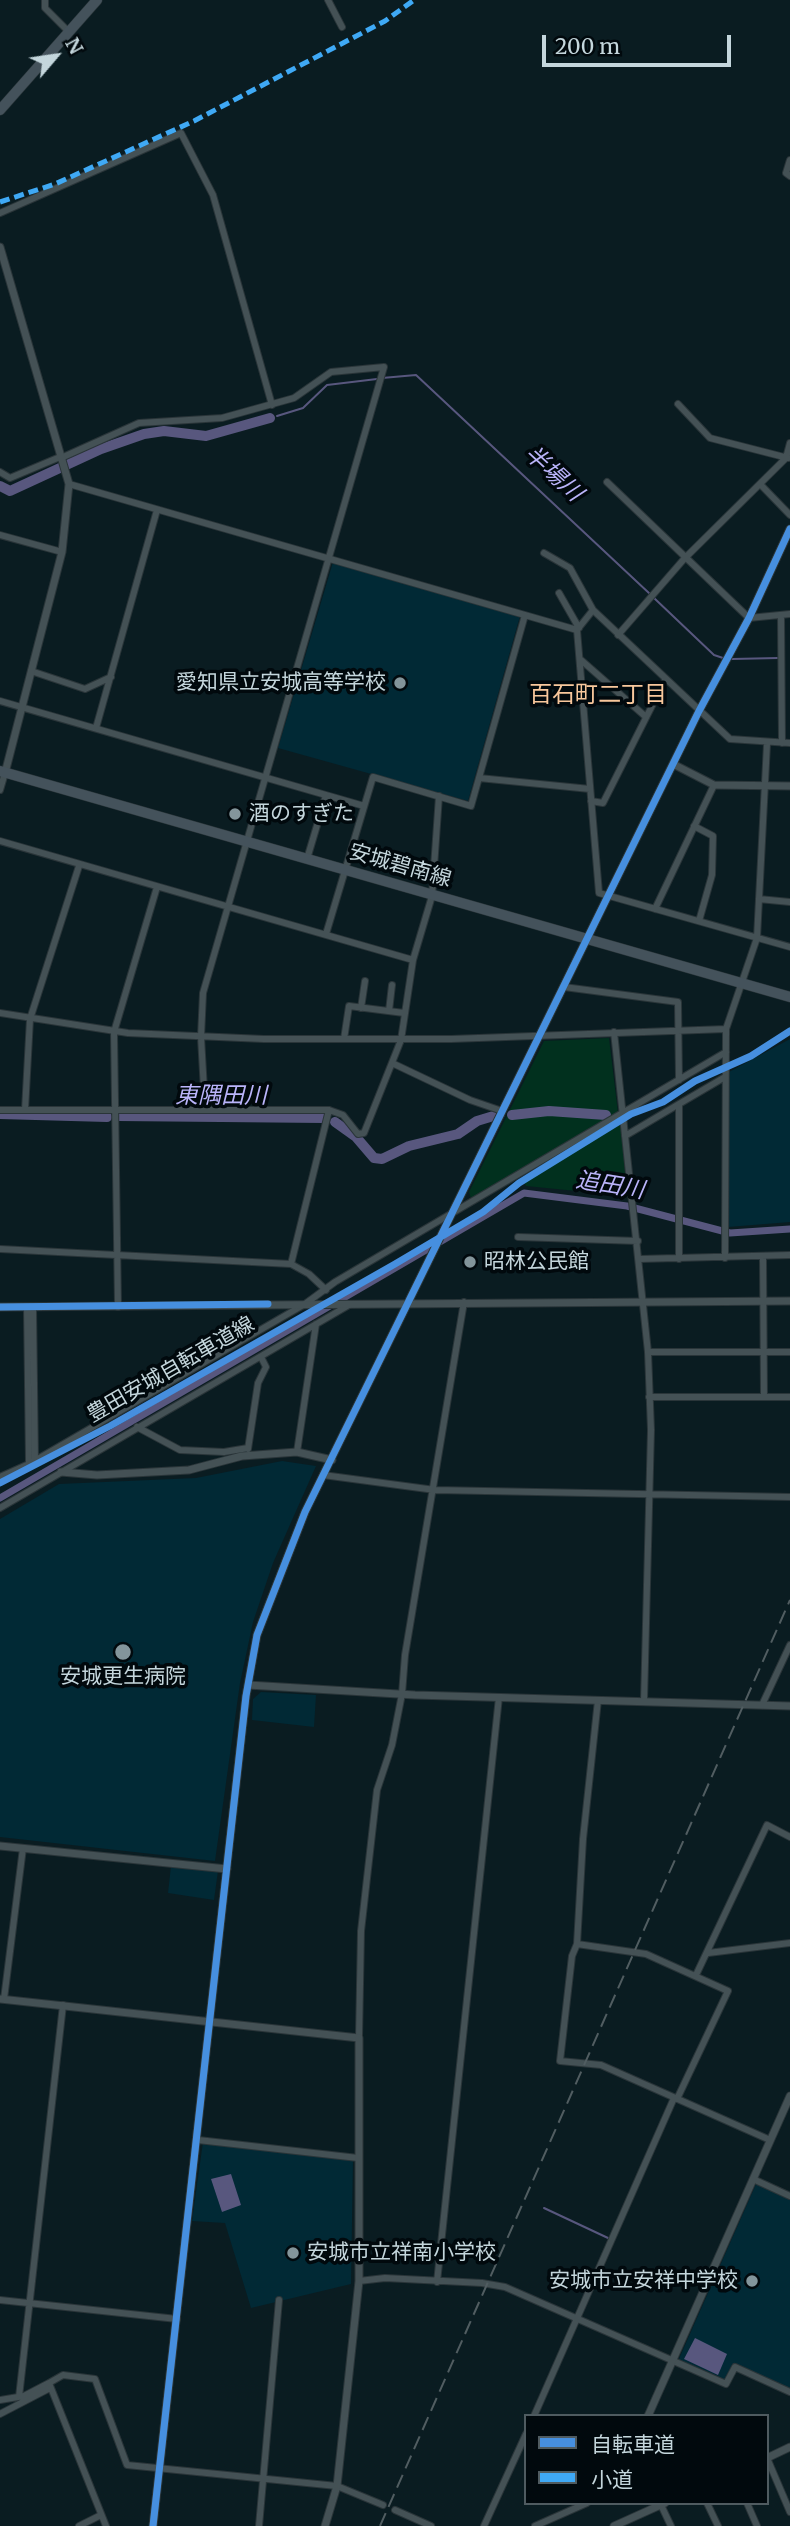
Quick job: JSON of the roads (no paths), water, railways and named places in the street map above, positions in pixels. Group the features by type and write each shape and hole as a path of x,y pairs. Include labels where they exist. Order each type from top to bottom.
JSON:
{"main road":[{"path":"0,110 97,0"},
{"name":"安城碧南線","path":"3,772 790,997"}],"street":[{"path":"45,0 46,8 69,32"},
{"path":"328,0 342,27"},
{"path":"0,213 181,133 213,195 272,405"},
{"path":"790,160 786,173 790,176"},
{"path":"0,247 68,484 62,552 0,790"},
{"path":"0,472 10,478 61,459 139,423 207,421 272,405 302,394 331,372 384,367 203,993 201,1037 205,1108"},
{"path":"678,404 710,438 788,458"},
{"path":"618,635 684,559 788,458 790,443"},
{"path":"607,482 684,559 749,618 790,614"},
{"path":"68,484 578,629"},
{"path":"760,484 790,515"},
{"path":"96,728 158,510"},
{"path":"153,2526 248,1685 257,1635 278,1575 323,1475 675,765 699,711 749,618 790,529"},
{"path":"0,535 62,552"},
{"path":"544,554 570,568 593,610 730,739 767,744 786,743 786,667 780,615"},
{"path":"559,593 578,629 599,893 790,947"},
{"path":"578,629 593,610"},
{"path":"326,934 373,778 471,806 525,615"},
{"path":"581,660 646,717"},
{"path":"31,671 85,689 111,677"},
{"path":"591,801 603,803 665,680"},
{"path":"0,701 364,806"},
{"path":"725,1258 726,1029 757,938 767,744"},
{"path":"675,765 714,785 790,786"},
{"path":"479,778 590,789"},
{"path":"655,909 714,785"},
{"path":"307,859 326,795"},
{"path":"0,1110 329,1110 342,1115 358,1134 364,1133 401,1040 412,960 432,895 439,796"},
{"path":"694,826 713,836 712,875 699,921"},
{"path":"0,841 412,960"},
{"path":"26,1110 30,1019 79,866"},
{"path":"118,1307 114,1032 157,887"},
{"path":"759,899 790,902"},
{"path":"361,1008 365,981"},
{"path":"388,1011 392,985"},
{"path":"564,987 678,1002 679,1080"},
{"path":"344,1039 349,1006 404,1013"},
{"path":"0,1013 114,1032 201,1037 401,1040 726,1029"},
{"path":"614,1032 648,1352 649,1495 644,1700"},
{"path":"0,1476 32,1462 305,1304 451,1214 726,1052"},
{"path":"392,1063 470,1100 502,1111"},
{"path":"625,1136 725,1077"},
{"path":"679,1104 679,1259"},
{"path":"291,1264 329,1110"},
{"path":"518,1237 638,1241"},
{"path":"0,1249 291,1264 309,1274 326,1290"},
{"path":"639,1259 763,1258 790,1255"},
{"path":"763,1258 764,1397"},
{"path":"0,1307 790,1301"},
{"path":"325,2526 337,2486 359,2281 361,1931 377,1790 392,1745 402,1694 405,1655 435,1490 464,1302"},
{"path":"0,1508 351,1304"},
{"path":"30,1307 32,1462"},
{"path":"297,1452 316,1324"},
{"path":"648,1352 790,1352"},
{"path":"250,1457 248,1448 258,1382 266,1367 261,1357"},
{"path":"649,1397 790,1397"},
{"path":"137,1427 180,1450 225,1452 248,1448"},
{"path":"61,1472 97,1475 189,1470 250,1457 297,1452 332,1460"},
{"path":"323,1475 435,1490 790,1497"},
{"path":"762,1705 790,1645"},
{"path":"248,1685 402,1694 790,1706"},
{"path":"437,2282 499,1697"},
{"path":"598,1700 583,1839 576,1944 572,1956 560,2061 601,2064 770,2140"},
{"path":"696,1975 767,1825 790,1837"},
{"path":"0,1846 227,1869"},
{"path":"23,1848 2,1999 359,2038"},
{"path":"708,1953 790,1943"},
{"path":"535,2414 676,2098 728,1991 696,1975 632,1951 576,1944"},
{"path":"19,2397 63,2005"},
{"path":"649,2414 790,2096"},
{"path":"198,2140 358,2158"},
{"path":"753,2179 790,2196"},
{"path":"359,2281 385,2278 505,2287 726,2384 735,2367 790,2392"},
{"path":"0,2300 177,2319"},
{"path":"259,2526 279,2300"},
{"path":"0,2414 64,2375 95,2379 125,2463 160,2469 337,2486 383,2505"},
{"path":"0,2400 19,2397 49,2385"},
{"path":"49,2385 106,2526"},
{"path":"484,2526 524,2438"},
{"path":"769,2457 790,2448"},
{"path":"769,2463 790,2512"},
{"path":"535,2526 582,2505"},
{"path":"641,2505 644,2513"},
{"path":"614,2526 661,2505"},
{"path":"663,2505 671,2526"},
{"path":"708,2505 718,2526"},
{"path":"748,2505 757,2526"},
{"path":"395,2510 431,2526"},
{"path":"79,2526 101,2515"}],"water":[{"path":"231,2174 241,2205 222,2212 211,2179"},
{"path":"695,2338 727,2354 718,2375 684,2359"}],"waterway":[{"name":"半場川","path":"382,378 416,375 650,594"},
{"name":"半場川","path":"277,416 303,408 327,385 377,379"},
{"name":"半場川","path":"0,486 10,491 101,449 144,434 164,431 206,436 270,418"},
{"name":"半場川","path":"654,598 714,655 723,658"},
{"name":"半場川","path":"732,659 778,658"},
{"name":"東隅田川","path":"512,1115 549,1111 606,1115"},
{"name":"東隅田川","path":"0,1114 107,1117"},
{"name":"東隅田川","path":"335,1122 356,1137 374,1158 382,1159 409,1146 458,1134 477,1121 500,1114"},
{"name":"東隅田川","path":"118,1116 324,1118"},
{"name":"追田川","path":"0,1498 524,1193 627,1206 730,1233 790,1229"},
{"path":"544,2208 608,2238"}],"railway":[{"path":"380,2526 790,1600"}],"place":[{"name":"愛知県立安城高等学校","path":"400,683"},
{"name":"酒のすぎた","path":"235,814"},
{"name":"昭林公民館","path":"470,1262"},
{"name":"安城更生病院","path":"123,1652"},
{"name":"安城市立祥南小学校","path":"293,2253"},
{"name":"安城市立安祥中学校","path":"752,2281"}],"district":[{"name":"百石町二丁目","path":"598,695"}]}
